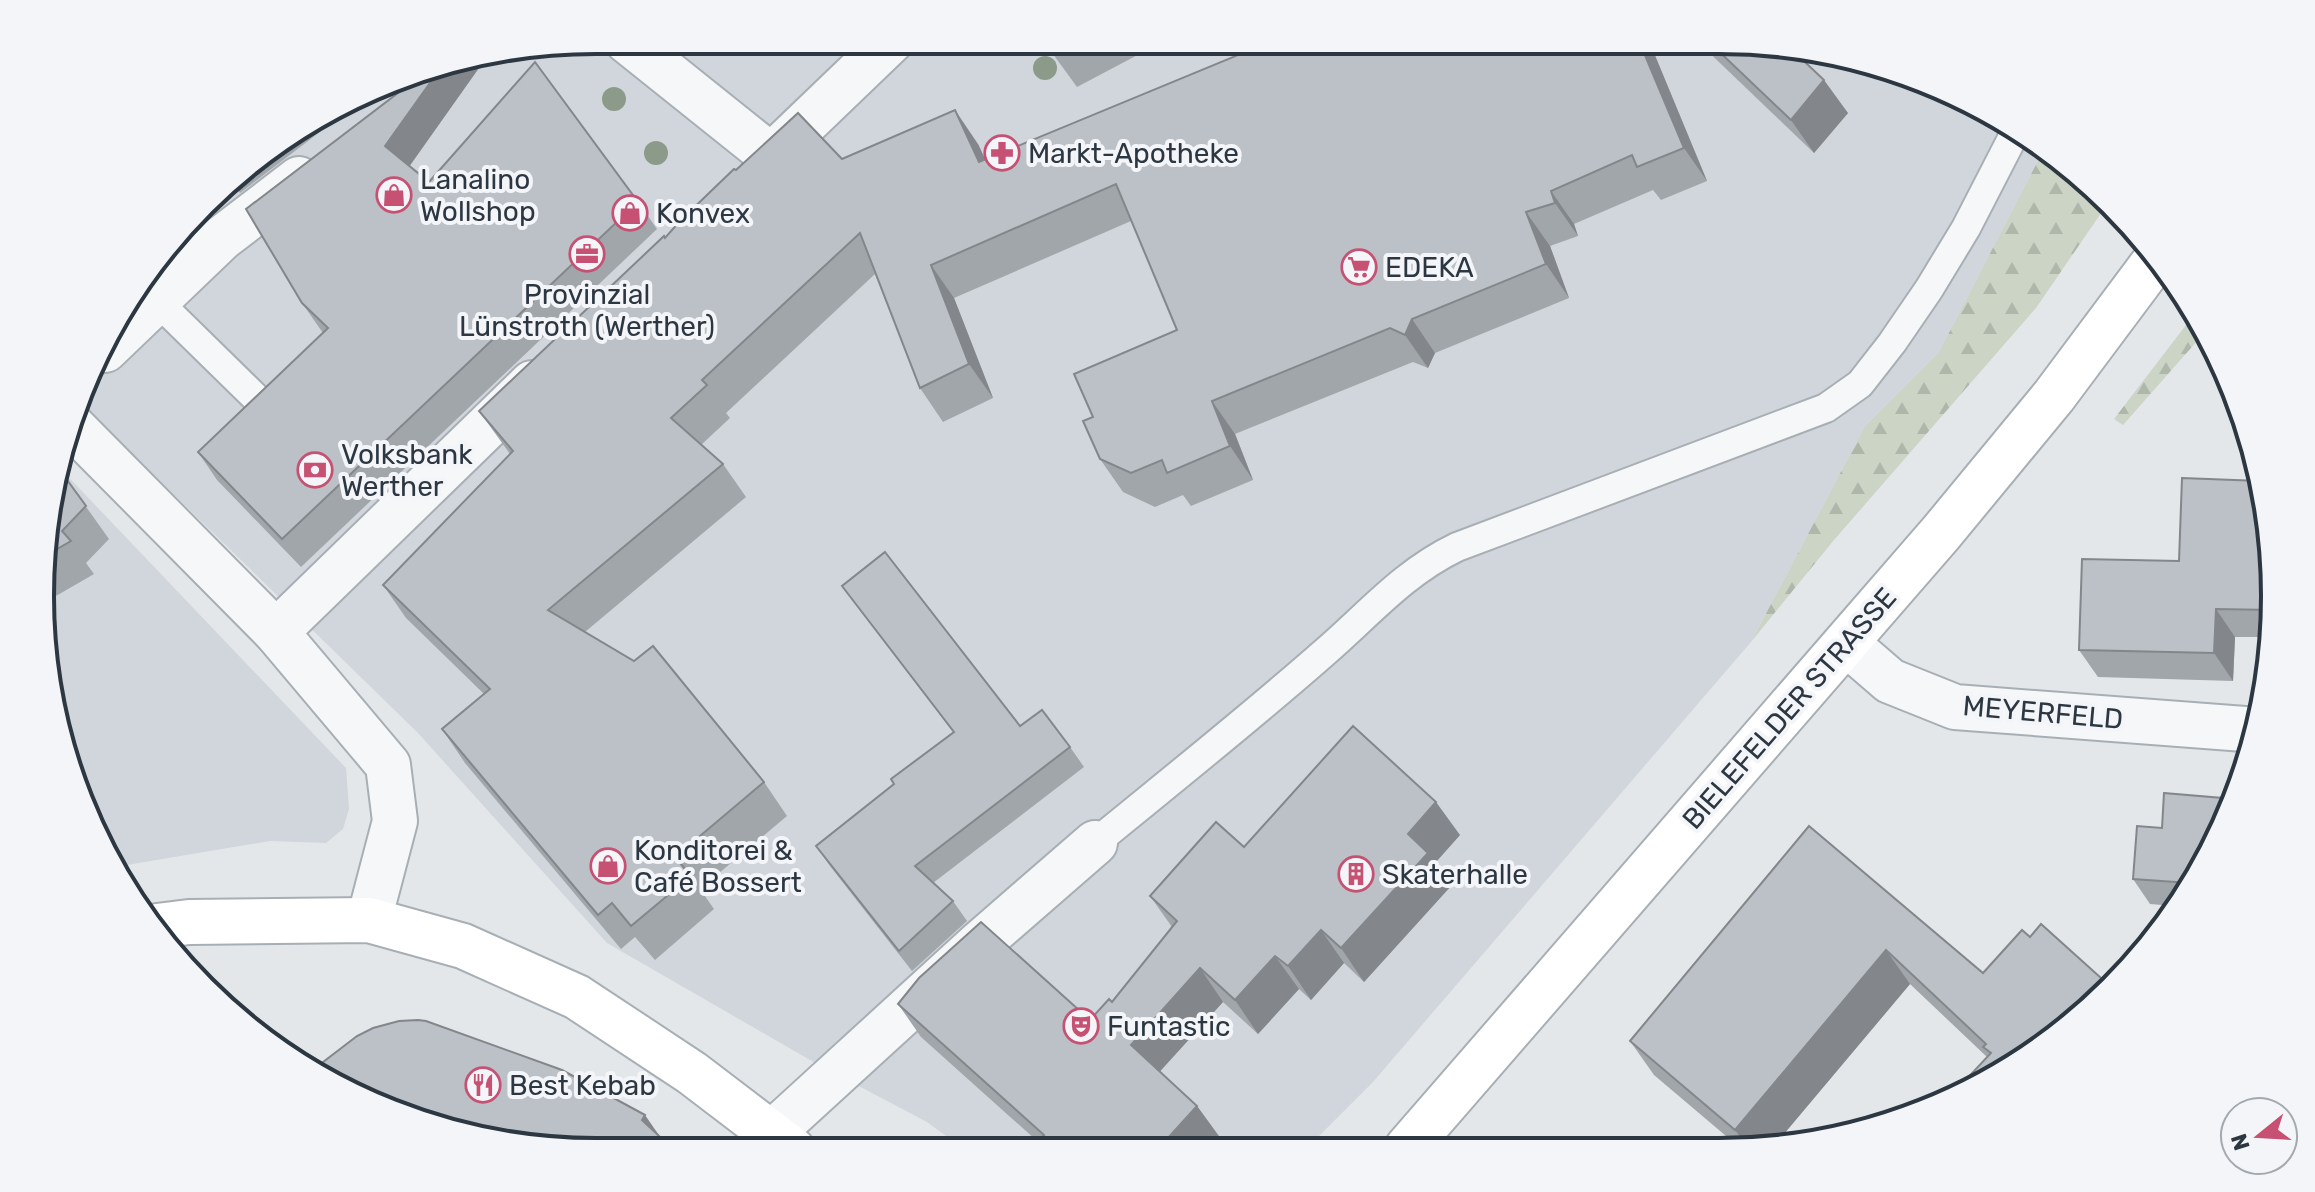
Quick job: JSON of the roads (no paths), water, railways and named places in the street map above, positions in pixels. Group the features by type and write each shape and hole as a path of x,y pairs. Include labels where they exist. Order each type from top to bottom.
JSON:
{"main road":[{"name":"BIELEFELDER STRASSE","path":"1416,1138 1941,533 2054,396 2150,267"},
{"path":"165,925 369,920 463,946 577,997 692,1073 777,1138"}],"street":[{"path":"644,54 771,156"},
{"path":"738,187 877,54"},
{"path":"122,334 222,238 324,161"},
{"path":"276,632 556,361"},
{"path":"79,433 276,632 388,765 395,821 369,920"},
{"name":"MEYERFELD","path":"1846,643 1890,681 1955,707 2245,729"},
{"path":"786,1138 981,942 1095,843"}],"lane":[{"path":"1095,843 1432,559 1826,408 1860,384 1929,289 1966,228 2011,140"},
{"path":"157,301 255,397"}],"place":[{"name":"Markt-Apotheke","path":"1002,153"},
{"name":"Lanalino Wollshop","path":"394,195"},
{"name":"Konvex","path":"630,213"},
{"name":"Provinzial Lünstroth (Werther)","path":"587,254"},
{"name":"EDEKA","path":"1359,267"},
{"name":"Volksbank Werther","path":"315,470"},
{"name":"Konditorei & Café Bossert","path":"608,866"},
{"name":"Skaterhalle","path":"1356,874"},
{"name":"Funtastic","path":"1081,1026"},
{"name":"Best Kebab","path":"483,1085"}]}
